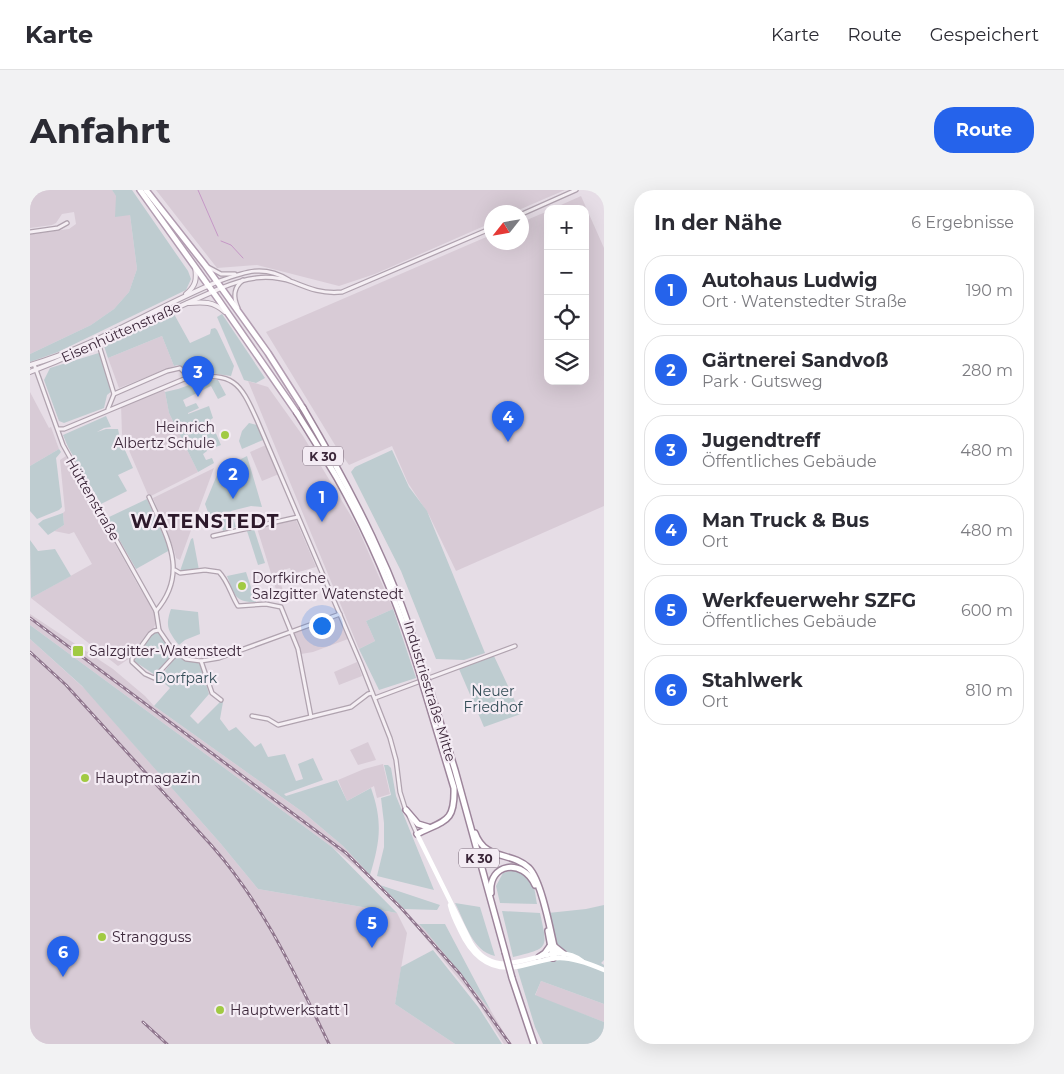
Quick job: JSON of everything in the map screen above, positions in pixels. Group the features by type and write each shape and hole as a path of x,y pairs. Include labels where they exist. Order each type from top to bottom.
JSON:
{"main road":[{"name":"K 30","path":"140,190 212,291"},
{"name":"K 30","path":"146,190 221,288"},
{"name":"Industriestraße Mitte","path":"221,288 303,408 366,521 411,628 422,673"},
{"name":"Industriestraße Mitte","path":"212,291 297,413 336,477 361,525 388,584 426,684 466,812 512,978 534,1044"},
{"name":"Industriestraße Mitte","path":"426,684 454,788 454,808 447,818 431,827"},
{"path":"406,810 422,827 431,827"},
{"path":"466,812 482,846 494,853 518,861 531,870 538,883 553,956"},
{"path":"431,827 417,834 444,891 474,947 486,959 496,963 506,963 553,956 582,961"},
{"path":"492,906 490,888 495,876 504,868 515,867 524,870 533,881 544,910"},
{"path":"450,902 452,913 466,943 483,962 507,968 564,954"},
{"path":"539,957 552,946"},
{"path":"552,946 564,954 604,970"}],"street":[{"path":"529,211 576,190"},
{"path":"30,232 58,228 67,223"},
{"path":"216,282 255,270 272,272 318,292 342,292 484,231"},
{"path":"181,298 195,284 194,265"},
{"path":"205,265 221,274 238,274"},
{"path":"221,288 245,279 268,277 292,282"},
{"path":"242,317 234,297 236,287 245,279"},
{"name":"Eisenhüttenstraße","path":"30,372 216,282"},
{"name":"Eisenhüttenstraße","path":"32,364 97,341 221,288"},
{"path":"183,304 212,303 221,308 233,320"},
{"path":"97,341 114,394 108,410"},
{"name":"Hüttenstraße","path":"32,364 36,370 63,445 156,611 159,630 177,653"},
{"path":"114,394 167,371 180,368 189,377"},
{"path":"58,429 68,428 189,377 211,376 230,380 241,388 247,396 340,614 390,738 396,760 400,792 417,834"},
{"path":"149,497 172,549 175,570 167,594 156,611"},
{"path":"213,536 298,517"},
{"path":"175,570 180,573 205,570 219,572 224,577 238,606 266,604 281,607 298,649 311,717"},
{"path":"159,630 150,634 132,659 132,662 145,674 154,678 177,653 186,659 201,661 219,658 340,614"},
{"path":"374,698 515,646"},
{"path":"201,661 212,694 221,700"},
{"path":"252,716 268,719 278,725 351,707 372,693"}],"shaded area":[{"path":"30,190 112,190 130,215 137,269 129,292 114,309 91,325 30,354 30,234 69,229 76,224 74,212 62,214 56,223 52,225 30,228"},
{"path":"156,190 565,190 529,206 484,205 484,226 375,274 339,286 257,265 217,268"},
{"path":"581,196 585,205 561,205"},
{"path":"544,213 544,385 589,385 589,214 604,248 604,506 456,571 429,515 408,483 392,446 349,465 266,332 484,238 484,250 529,250 529,219"},
{"path":"162,336 174,366 119,388 108,358"},
{"path":"248,381 268,387 303,436 357,526 393,609 366,621 375,641 359,649"},
{"path":"162,388 165,392 169,413 198,472 149,497 122,434 121,405"},
{"path":"30,392 49,428 51,427 59,449 30,466"},
{"path":"266,445 279,474 262,481 250,452"},
{"path":"66,456 139,587 156,613 156,623 153,629 130,658 118,666 31,598 92,564 74,532 69,534 54,531 64,525 63,513 65,511 60,460"},
{"path":"214,468 180,560 176,558 153,498"},
{"path":"296,520 316,567 292,574 290,568 277,572 284,594 278,596 257,528"},
{"path":"30,614 113,669 154,706 304,813 343,846 370,875 367,876 332,847 30,625"},
{"path":"339,617 348,639 313,652 301,654 292,632"},
{"path":"30,639 86,690 258,889 397,913 407,933 395,1004 455,1044 30,1044"},
{"path":"357,662 362,676 339,685 334,672"},
{"path":"368,742 376,760 358,765 350,750"},
{"path":"383,764 390,794 377,798 374,786 347,801 338,780 364,769"},
{"path":"413,923 419,924 424,929 491,1011 511,1044 504,1044 476,1000"},
{"path":"541,981 604,1004 604,1022 535,996"}],"green space":[{"path":"112,190 132,190 188,271 191,279 186,290 58,352 30,362 30,354 91,325 114,309 129,292 137,269 130,215 115,217 116,196"},
{"path":"174,314 190,343 210,334 211,329 215,328 217,330 234,366 231,376 210,373 188,373 178,365 174,366 162,336 108,358 104,346"},
{"path":"222,314 265,378 256,383 244,380 217,317"},
{"path":"102,352 113,390 107,395 104,408 64,423 59,421 44,380 50,368"},
{"path":"203,380 218,380 226,395 218,399 211,386 183,400 186,407 196,403 199,408 188,414 209,406 213,418 210,420 221,445 208,450 203,440 207,435 202,428 206,435 201,440 207,451 203,454 206,460 212,458 214,463 198,472 169,413 165,392"},
{"path":"106,416 111,427 97,432 106,429 118,429 120,439 133,468 118,475 127,491 101,504 63,435"},
{"path":"249,423 257,425 263,440 242,449 239,441 242,431"},
{"path":"59,449 61,452 56,458 62,507 37,519 30,511 30,466"},
{"path":"392,450 409,487 427,511 485,653 464,660 436,659 401,571 351,472 355,467"},
{"path":"247,456 262,507 251,506 231,511 236,527 223,531 218,513 209,515 205,504 219,470"},
{"path":"147,499 170,550 136,569 107,518"},
{"path":"63,513 64,525 48,535 38,524 43,520"},
{"path":"254,529 265,563 258,565 247,531"},
{"path":"193,538 199,570 180,571 191,539"},
{"path":"30,540 38,551 55,549 71,576 31,598"},
{"path":"246,572 256,602 239,599 233,592 227,576"},
{"path":"171,609 198,612 200,634 185,640 179,645 172,636 168,624"},
{"path":"393,609 416,678 379,690 359,649 375,641 366,621"},
{"path":"30,625 332,847 397,913 258,889 221,844 82,686 30,639"},
{"path":"158,631 174,653 155,675 134,661 150,635"},
{"name":"Dorfpark","path":"177,655 200,664 209,694 190,716 198,724 221,701 223,702 220,719 229,731 236,727 255,747 261,743 268,757 285,754 296,781 303,779 298,764 313,758 323,780 284,794 286,796 337,780 347,801 371,788 379,822 379,832 370,875 343,846 304,813 154,706 170,688 159,679"},
{"name":"Neuer Friedhof","path":"494,656 521,714 484,727 459,669"},
{"path":"384,765 388,765 391,768 396,796 434,890 377,876 384,847 381,798 391,795"},
{"path":"514,870 526,876 532,883 537,904 500,903 496,886 503,873"},
{"path":"380,885 440,905 437,910 404,909"},
{"path":"455,903 480,907 495,956 487,953 475,942"},
{"path":"604,905 604,960 601,963 604,965 604,1004 541,981 535,995 604,1022 604,1044 543,1044 535,1027 517,968 554,959 548,913"},
{"path":"502,911 540,913 544,934 543,945 534,951 513,957"},
{"path":"419,924 445,924 491,1011 424,929"},
{"path":"433,950 479,1008 502,1044 455,1044 395,1004 401,967"}],"waterway":[{"path":"198,190 218,236"},
{"path":"221,241 231,245 243,258"}],"railway":[{"path":"30,618 346,853 402,909 460,974 510,1044"},
{"path":"30,652 66,685 231,869 263,916 304,992 329,1044"},
{"path":"143,1022 167,1044"}],"place":[{"name":"Jugendtreff","path":"198,397"},
{"name":"Heinrich Albertz Schule","path":"225,435"},
{"name":"Man Truck & Bus","path":"508,442"},
{"name":"Gärtnerei Sandvoß","path":"233,499"},
{"name":"Autohaus Ludwig","path":"322,522"},
{"name":"Dorfkirche Salzgitter Watenstedt","path":"242,586"},
{"name":"Salzgitter-Watenstedt","path":"78,651"},
{"name":"Hauptmagazin","path":"85,778"},
{"name":"Strangguss","path":"102,937"},
{"name":"Werkfeuerwehr SZFG","path":"372,948"},
{"name":"Stahlwerk","path":"63,977"},
{"name":"Hauptwerkstatt 1","path":"220,1010"}],"district":[{"name":"WATENSTEDT","path":"205,521"}]}
